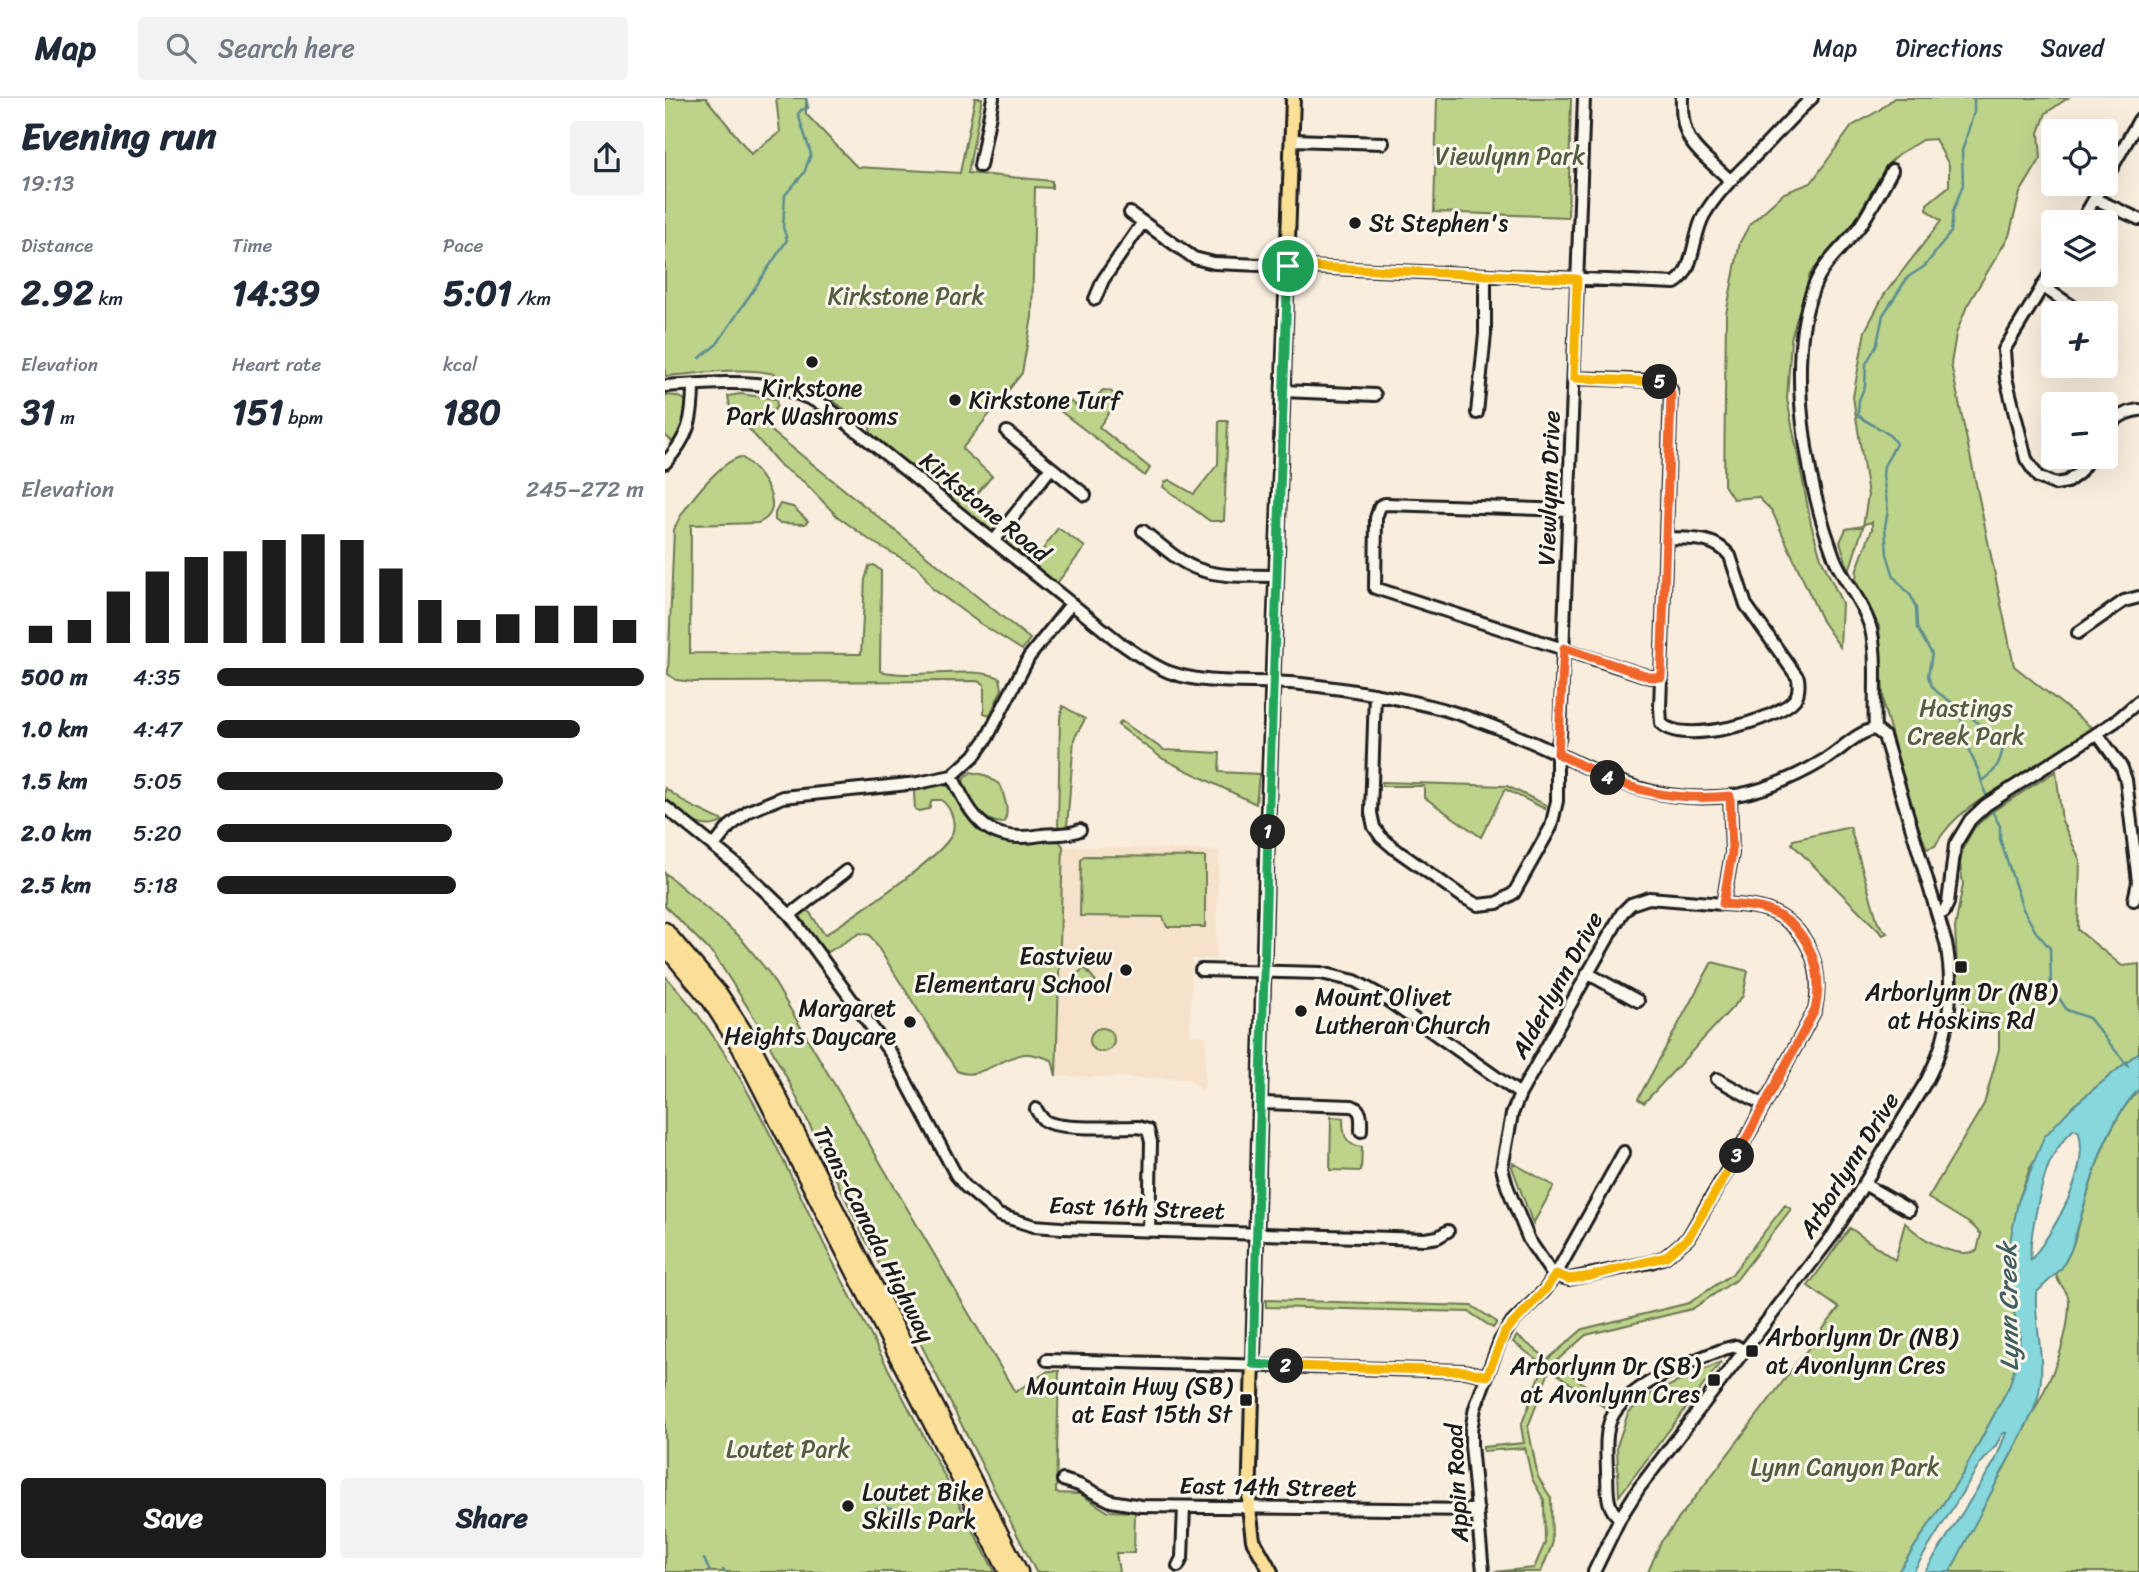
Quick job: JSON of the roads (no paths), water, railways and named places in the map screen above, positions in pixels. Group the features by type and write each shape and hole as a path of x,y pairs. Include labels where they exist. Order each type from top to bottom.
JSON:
{"highway":[{"name":"Trans-Canada Highway","path":"665,930 720,994 751,1042 1020,1572"},
{"name":"Trans-Canada Highway","path":"665,947 710,1001 745,1056 1007,1572"}],"main road":[{"path":"1271,1572 1253,1540 1249,1508 1293,98"}],"street":[{"path":"981,166 993,98"},
{"name":"Viewlynn Drive","path":"1375,694 1371,813 1377,833 1462,897 1478,905 1497,903 1514,893 1546,835 1557,801 1584,98"},
{"path":"1682,98 1682,125 1690,142 1731,181"},
{"path":"1130,213 1194,258 1227,264 1675,283 1687,272 1694,238 1716,197 1812,98"},
{"path":"2118,157 2139,120"},
{"path":"1292,140 1383,143"},
{"path":"1875,729 1872,632 1834,557 1826,531 1803,427 1801,368 1804,319 1817,279 1860,225 1892,170"},
{"path":"2088,210 2097,196"},
{"path":"2095,199 2139,219"},
{"path":"1095,299 1103,280 1143,222"},
{"path":"1477,414 1485,334 1485,275"},
{"path":"2041,287 2004,350 2004,368 2026,459 2038,477 2046,482 2061,484 2082,469"},
{"path":"2043,287 2064,301"},
{"path":"1574,378 1655,381 1662,382 1671,390 1660,715 1663,726 1672,730 1710,732 1744,725 1789,704 1795,699 1799,686 1795,672 1746,605 1730,556 1710,541 1666,538"},
{"name":"Kirkstone Road","path":"665,386 763,383 806,396 833,412 1135,653 1170,672 1212,680 1273,682 1375,694 1443,709 1481,722 1641,791 1693,798 1730,796 1767,787 1799,775 1829,758 1865,732 1875,729"},
{"path":"665,463 682,443 693,416 693,385"},
{"path":"1283,391 1375,395"},
{"path":"2118,418 2122,414 2139,410"},
{"path":"1007,432 1085,495"},
{"path":"994,541 1051,468"},
{"path":"1569,510 1385,504 1380,506 1377,511 1375,588 1650,677 1661,677"},
{"path":"1143,531 1182,562 1199,570 1220,574 1276,576"},
{"path":"2078,633 2124,601 2139,597"},
{"path":"715,846 729,827 749,811 783,797 918,783 951,776 974,757 1030,657 1071,604"},
{"path":"1939,914 1944,912 1950,895 1955,845 1970,820 1989,803 2097,733 2139,701"},
{"name":"Arborlynn Drive","path":"1594,1572 1620,1518 1639,1489 1833,1235 1927,1080 1943,1043 1950,1009 1951,977 1947,943 1884,736 1875,729"},
{"path":"2097,733 2122,768 2126,780 2138,882 2134,900"},
{"path":"951,776 977,821 997,835 1030,838 1080,831"},
{"path":"2126,780 2139,777"},
{"path":"1556,1274 1569,1279 1641,1264 1665,1257 1682,1245 1706,1209 1815,1010 1819,988 1817,968 1809,947 1787,921 1765,909 1723,904 1732,853 1730,796"},
{"name":"East 16th Street","path":"665,807 715,846 790,915 892,1055 956,1175 999,1215 1034,1226 1149,1231 1425,1239 1438,1237 1448,1231"},
{"path":"790,915 846,871"},
{"name":"Alderlynn Drive","path":"1556,1274 1550,1271 1529,1240 1502,1168 1520,1094 1615,922 1631,904 1649,898 1723,904"},
{"path":"1201,970 1335,975 1368,987 1520,1094"},
{"path":"1587,973 1638,1001"},
{"path":"1717,1079 1764,1105"},
{"path":"1261,1103 1352,1106 1359,1110 1361,1115 1361,1131"},
{"path":"1036,1109 1047,1122 1138,1127 1148,1130 1151,1142 1149,1231"},
{"name":"Appin Road","path":"1483,1572 1471,1430 1475,1408 1505,1332 1545,1290 1556,1274 1624,1152"},
{"path":"1864,1184 1909,1210"},
{"path":"1620,1518 1611,1510 1608,1486 1607,1436 1616,1411 1625,1399 1645,1384 1724,1349 1736,1346 1745,1351"},
{"path":"1047,1360 1465,1371 1487,1376"},
{"name":"East 14th Street","path":"1063,1479 1111,1502 1141,1506 1478,1510"},
{"path":"1178,1566 1182,1558 1184,1507"}],"water":[{"path":"2139,1052 2139,1089 2125,1106 2104,1144 2071,1250 2062,1268 2036,1293 2041,1381 2033,1412 1950,1572 1925,1572 1995,1461 2006,1433 2003,1433 1980,1464 1913,1572 1898,1572 1962,1475 2010,1385 2019,1352 2020,1333 2006,1274 2018,1202 2044,1137 2072,1107","holes":["2074,1129 2079,1132 2081,1148 2075,1182 2050,1233 2031,1260 2034,1225 2047,1169 2067,1136"]}],"waterway":[{"path":"700,358 717,344 787,240 783,227 785,195 804,173 811,154 798,114 808,108 806,98"},
{"path":"1974,98 1974,112 1962,151 1963,185 1953,211 1951,232 1925,266 1908,277 1883,315 1877,344 1866,364 1865,386 1859,400 1858,415 1888,434 1896,444 1884,466 1883,476 1888,510 1885,527 1887,554 1894,577 1911,596 1916,608 1917,628 1932,654 1928,676 1932,686 1960,708 1966,742 1989,801"},
{"path":"1960,708 2004,741 1998,764 1982,781"},
{"path":"1992,807 2000,826 2000,839 2023,909 2036,932 2050,948 2051,986 2067,1010 2089,1018 2128,1066"},
{"path":"875,1508 892,1508 898,1514"},
{"path":"902,1514 914,1514"},
{"path":"704,1559 710,1572"}],"place":[{"name":"St Stephen's","path":"1355,223"},
{"name":"Kirkstone Park Washrooms","path":"812,362"},
{"name":"Kirkstone Turf","path":"955,400"},
{"name":"Arborlynn Dr (NB) at Hoskins Rd","path":"1961,967"},
{"name":"Eastview Elementary School","path":"1126,970"},
{"name":"Mount Olivet Lutheran Church","path":"1301,1011"},
{"name":"Margaret Heights Daycare","path":"910,1022"},
{"name":"Arborlynn Dr (NB) at Avonlynn Cres","path":"1752,1351"},
{"name":"Arborlynn Dr (SB) at Avonlynn Cres","path":"1714,1380"},
{"name":"Mountain Hwy (SB) at East 15th St","path":"1246,1400"},
{"name":"Loutet Bike Skills Park","path":"848,1506"}],"park label":[{"name":"Viewlynn Park","path":"1510,156"},
{"name":"Kirkstone Park","path":"906,296"},
{"name":"Hastings Creek Park","path":"1966,722"},
{"name":"Loutet Park","path":"788,1449"},
{"name":"Lynn Canyon Park","path":"1845,1467"}],"water label":[{"name":"Lynn Creek","path":"2008,1307"}]}
